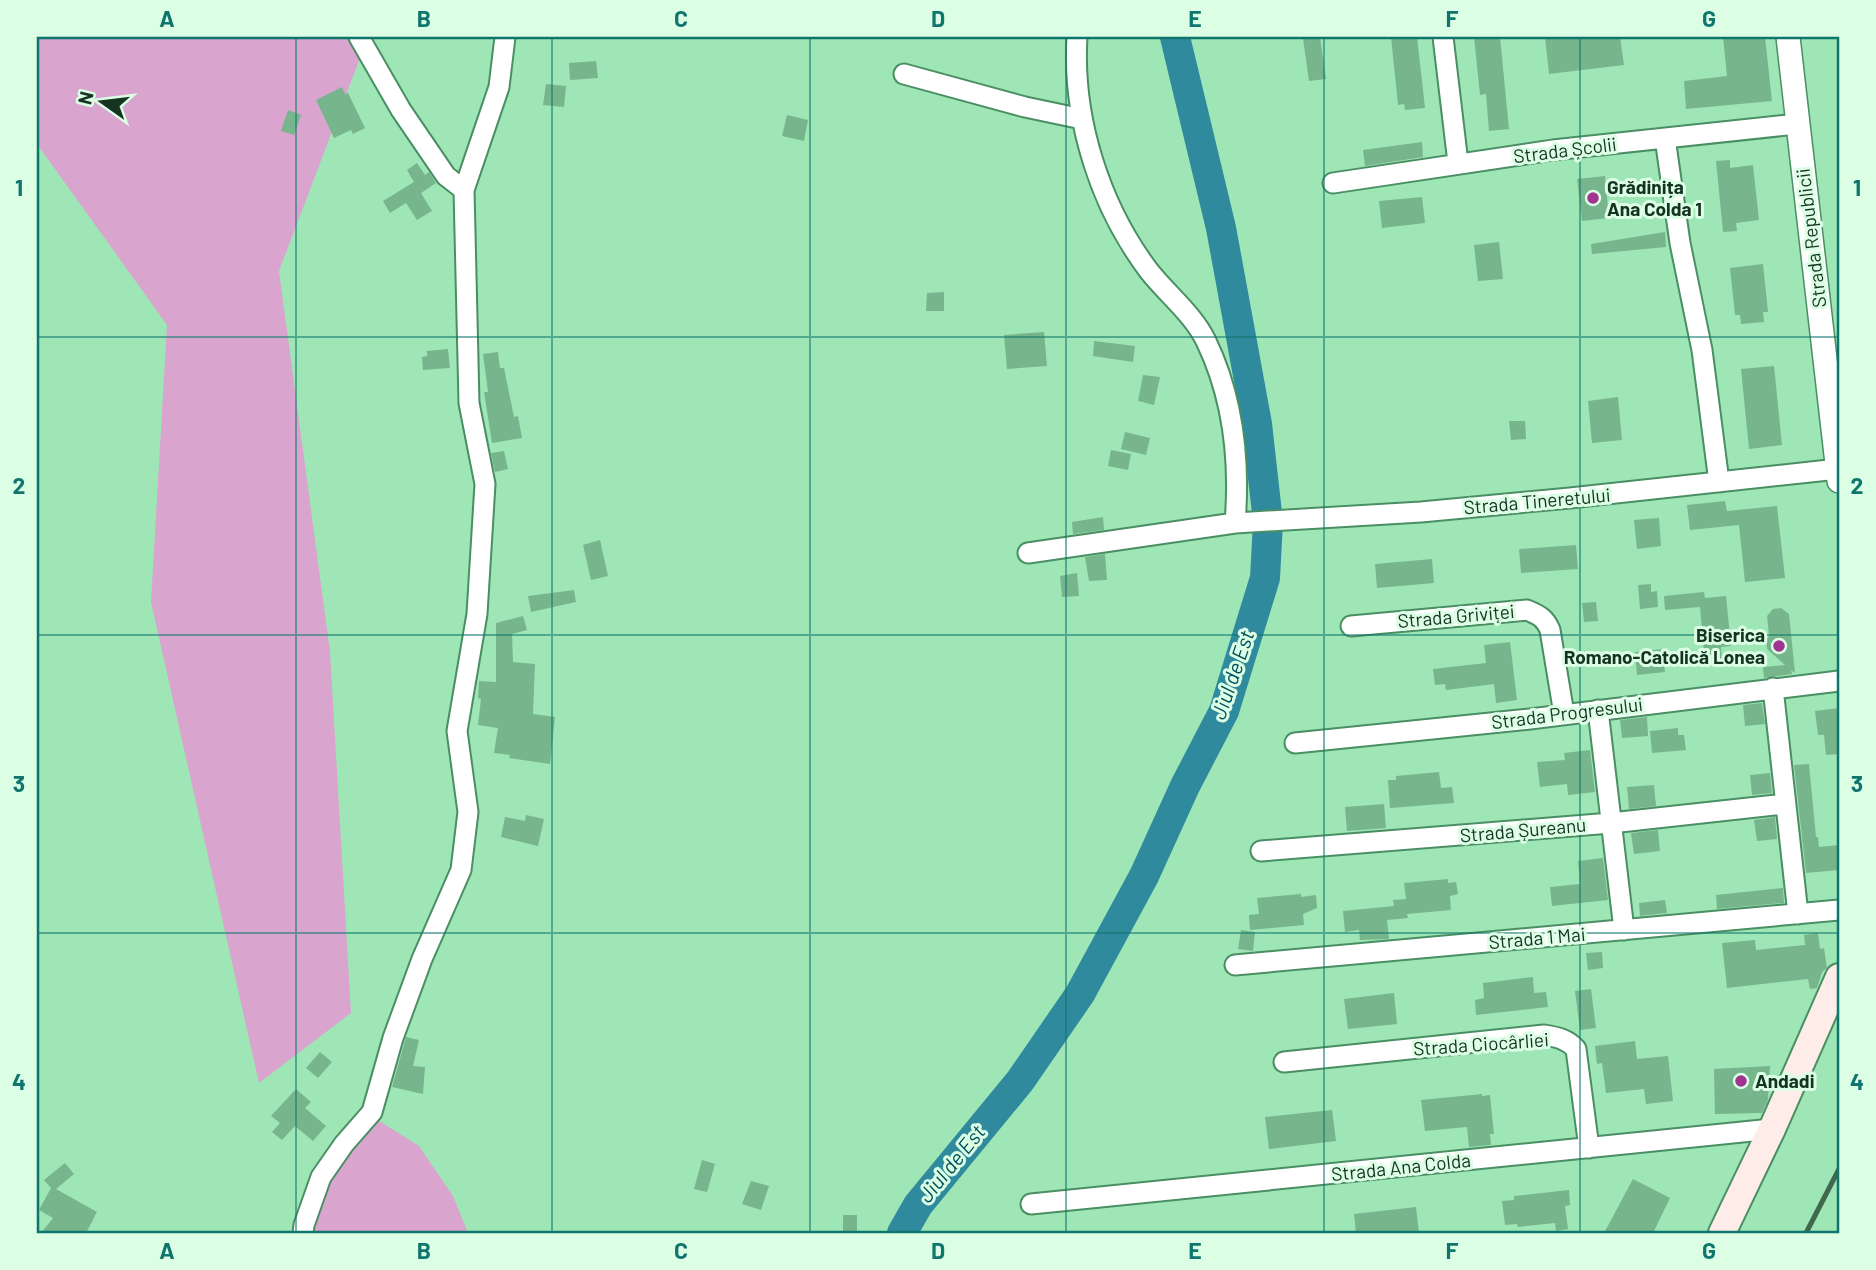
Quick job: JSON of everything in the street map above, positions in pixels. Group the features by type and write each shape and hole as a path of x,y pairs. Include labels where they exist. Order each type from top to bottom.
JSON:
{"main road":[{"path":"1722,1233 1772,1129 1839,977"}],"street":[{"path":"359,37 401,110 438,165 446,176 464,190"},
{"path":"303,1233 321,1177 344,1144 372,1112 405,1004 461,870 468,812 457,731 477,614 485,484 469,402 464,190 499,87 505,37"},
{"path":"1077,37 1082,119 1099,181 1122,232 1147,269 1193,321 1205,340 1223,386 1234,449 1241,522"},
{"path":"1443,37 1458,163"},
{"name":"Strada Republicii","path":"1788,37 1839,475"},
{"path":"904,74 1025,107 1082,119"},
{"name":"Strada Școlii","path":"1333,183 1458,163 1797,124"},
{"path":"1665,138 1679,243 1702,350 1719,482"},
{"name":"Strada Tineretului","path":"1028,554 1241,522 1516,503 1719,482 1839,475"},
{"name":"Strada Griviței","path":"1351,626 1527,610 1539,614 1546,620 1550,630 1564,714"},
{"name":"Strada Progresului","path":"1295,743 1839,681"},
{"path":"1773,688 1798,914"},
{"path":"1598,710 1624,930"},
{"name":"Strada Șureanu","path":"1261,851 1611,823 1785,804"},
{"name":"Strada 1 Mai","path":"1235,965 1839,911"},
{"name":"Strada Ciocârliei","path":"1284,1062 1544,1035 1555,1037 1569,1041 1576,1049 1589,1148"},
{"name":"Strada Ana Colda","path":"1031,1204 1772,1129"}],"shaded area":[{"path":"37,37 368,37 279,271 330,652 351,1013 259,1083 151,602 167,325 37,144"},
{"path":"373,1117 419,1146 453,1196 468,1233 315,1233 325,1183"}],"building":[{"path":"1320,37 1326,79 1309,81 1303,38"},
{"path":"1391,37 1417,37 1425,108 1405,110 1404,104 1398,105"},
{"path":"1474,37 1500,37 1509,129 1489,131 1486,94 1480,95"},
{"path":"1545,37 1620,37 1624,65 1549,74"},
{"path":"1723,37 1765,37 1772,101 1686,109 1684,81 1727,76"},
{"path":"596,61 598,78 570,80 569,63"},
{"path":"546,84 566,86 564,107 543,105"},
{"path":"342,87 345,94 348,93 365,128 353,134 351,130 334,138 316,100"},
{"path":"288,110 301,115 294,135 281,131"},
{"path":"787,115 808,120 804,141 782,136"},
{"path":"1422,142 1423,157 1365,166 1363,150"},
{"path":"1730,160 1730,168 1753,165 1759,220 1736,223 1737,231 1723,232 1716,161"},
{"path":"417,163 425,175 429,172 436,183 421,193 432,211 417,220 406,203 390,213 383,201 414,182 407,170"},
{"name":"Grădinița Ana Colda 1","path":"1605,176 1609,218 1582,221 1577,179"},
{"path":"1422,197 1425,223 1382,228 1379,201"},
{"path":"1665,232 1666,247 1592,254 1591,244"},
{"path":"1499,242 1503,279 1478,281 1474,245"},
{"path":"1763,264 1768,312 1763,312 1764,322 1741,324 1740,315 1735,315 1730,268"},
{"path":"944,292 944,311 926,311 927,293"},
{"path":"1044,332 1047,366 1007,369 1004,335"},
{"path":"1094,341 1135,346 1133,362 1093,356"},
{"path":"448,349 450,368 423,370 422,357 427,356 427,351"},
{"path":"498,352 500,368 504,368 514,417 518,416 522,438 492,443 484,392 488,392 483,354"},
{"path":"1774,366 1782,445 1749,449 1741,369"},
{"path":"1143,375 1160,377 1154,405 1138,401"},
{"path":"1618,397 1622,440 1592,443 1588,401"},
{"path":"1509,421 1525,421 1526,439 1511,440"},
{"path":"1125,432 1150,438 1146,455 1121,449"},
{"path":"1111,450 1131,454 1128,470 1108,466"},
{"path":"504,451 508,469 495,472 491,453"},
{"path":"1725,501 1727,511 1777,506 1785,578 1745,582 1739,525 1690,530 1687,505"},
{"path":"1103,517 1104,530 1073,534 1072,522"},
{"path":"1659,518 1661,546 1637,549 1634,520"},
{"path":"600,540 608,576 591,580 583,545"},
{"path":"1576,545 1578,569 1521,573 1519,549"},
{"path":"1105,554 1107,580 1089,581 1085,557"},
{"path":"1432,559 1434,583 1377,588 1375,564"},
{"path":"1077,573 1079,596 1062,597 1060,576"},
{"path":"1651,584 1651,592 1657,591 1658,607 1640,609 1638,585"},
{"path":"574,590 576,602 531,612 528,596"},
{"path":"1704,592 1705,598 1726,596 1731,646 1721,647 1722,662 1705,663 1700,607 1665,610 1664,596"},
{"path":"1596,602 1598,621 1584,622 1582,603"},
{"path":"1781,608 1789,614 1795,673 1791,670 1792,674 1764,678 1763,667 1785,665 1767,649 1766,640 1769,636 1767,616 1773,609"},
{"path":"523,616 527,630 512,634 513,662 535,664 533,714 555,717 550,764 494,753 498,728 478,725 481,699 478,698 479,681 496,682 496,623"},
{"path":"1510,642 1517,700 1496,703 1494,684 1446,690 1445,684 1435,685 1433,669 1486,663 1484,645"},
{"path":"1662,649 1665,672 1637,675 1635,652"},
{"path":"1762,703 1765,724 1745,726 1743,705"},
{"path":"1839,708 1839,754 1826,755 1824,735 1818,735 1815,711"},
{"path":"1647,717 1648,736 1622,738 1620,720"},
{"path":"1678,728 1678,735 1684,735 1686,750 1652,753 1650,731"},
{"path":"1590,750 1595,792 1568,795 1567,784 1540,787 1537,762 1565,760 1564,753"},
{"path":"1809,764 1816,837 1819,847 1839,845 1839,870 1806,873 1794,765"},
{"path":"1439,772 1441,788 1452,787 1454,803 1390,808 1388,780 1396,780 1396,776"},
{"path":"1770,773 1772,793 1752,795 1750,775"},
{"path":"1654,785 1656,806 1629,809 1627,787"},
{"path":"1384,804 1386,828 1347,831 1345,807"},
{"path":"526,815 544,819 538,846 501,837 505,817 525,821"},
{"path":"1775,817 1777,839 1757,841 1754,820"},
{"path":"1658,830 1660,851 1634,854 1631,833"},
{"path":"1603,858 1608,900 1552,906 1550,887 1580,884 1578,861"},
{"path":"1448,879 1448,883 1456,882 1458,894 1450,896 1451,910 1407,914 1408,918 1387,920 1389,939 1360,940 1359,930 1345,932 1343,911 1394,906 1393,900 1406,899 1404,883"},
{"path":"1783,888 1784,903 1717,909 1716,895"},
{"path":"1301,894 1301,897 1316,895 1317,908 1303,914 1304,925 1250,930 1249,915 1259,914 1257,898"},
{"path":"1665,900 1667,913 1640,916 1639,903"},
{"path":"1241,930 1255,932 1253,951 1238,949"},
{"path":"1818,933 1827,968 1822,972 1817,988 1810,989 1808,979 1727,988 1722,943 1755,940 1756,950 1805,945 1804,935"},
{"path":"1602,952 1603,968 1588,970 1586,953"},
{"path":"1533,977 1534,993 1546,992 1548,1007 1476,1015 1475,1000 1484,998 1483,983"},
{"path":"1591,989 1596,1028 1580,1030 1575,991"},
{"path":"1394,993 1397,1024 1348,1029 1344,999"},
{"path":"406,1037 419,1040 413,1066 425,1067 423,1094 392,1087"},
{"path":"1635,1041 1637,1059 1668,1056 1673,1101 1646,1104 1644,1089 1606,1093 1602,1063 1597,1064 1595,1046"},
{"path":"320,1052 332,1062 318,1078 306,1068"},
{"name":"Andadi","path":"1770,1066 1768,1100 1762,1113 1715,1114 1714,1069"},
{"path":"296,1089 311,1102 305,1108 326,1126 313,1141 295,1126 282,1140 272,1132 280,1123 271,1116"},
{"path":"1490,1095 1494,1134 1490,1134 1491,1145 1469,1147 1467,1127 1425,1131 1421,1100"},
{"path":"1332,1110 1336,1141 1269,1149 1265,1117"},
{"path":"702,1160 715,1164 707,1192 694,1189"},
{"path":"65,1163 74,1174 56,1189 97,1212 86,1233 41,1233 53,1218 39,1210 51,1188 44,1180"},
{"path":"1633,1179 1670,1198 1653,1233 1604,1233"},
{"path":"751,1181 769,1186 761,1210 742,1204"},
{"path":"1569,1190 1570,1205 1565,1206 1568,1229 1556,1231 1555,1223 1518,1227 1517,1224 1505,1225 1502,1201 1514,1200 1514,1196"},
{"path":"1416,1207 1419,1233 1356,1233 1354,1214"},
{"path":"843,1215 857,1215 857,1233 843,1233"}],"waterway":[{"name":"Jiul de Est","path":"902,1233 918,1205 1020,1081 1080,994 1144,876 1185,786 1224,711 1265,578 1268,522 1257,424 1221,228 1175,37"}],"railway":[{"path":"1806,1233 1839,1169"}],"place":[{"name":"Grădinița Ana Colda 1","path":"1593,198"},
{"name":"Biserica Romano-Catolică Lonea","path":"1779,646"},
{"name":"Andadi","path":"1741,1081"}]}
